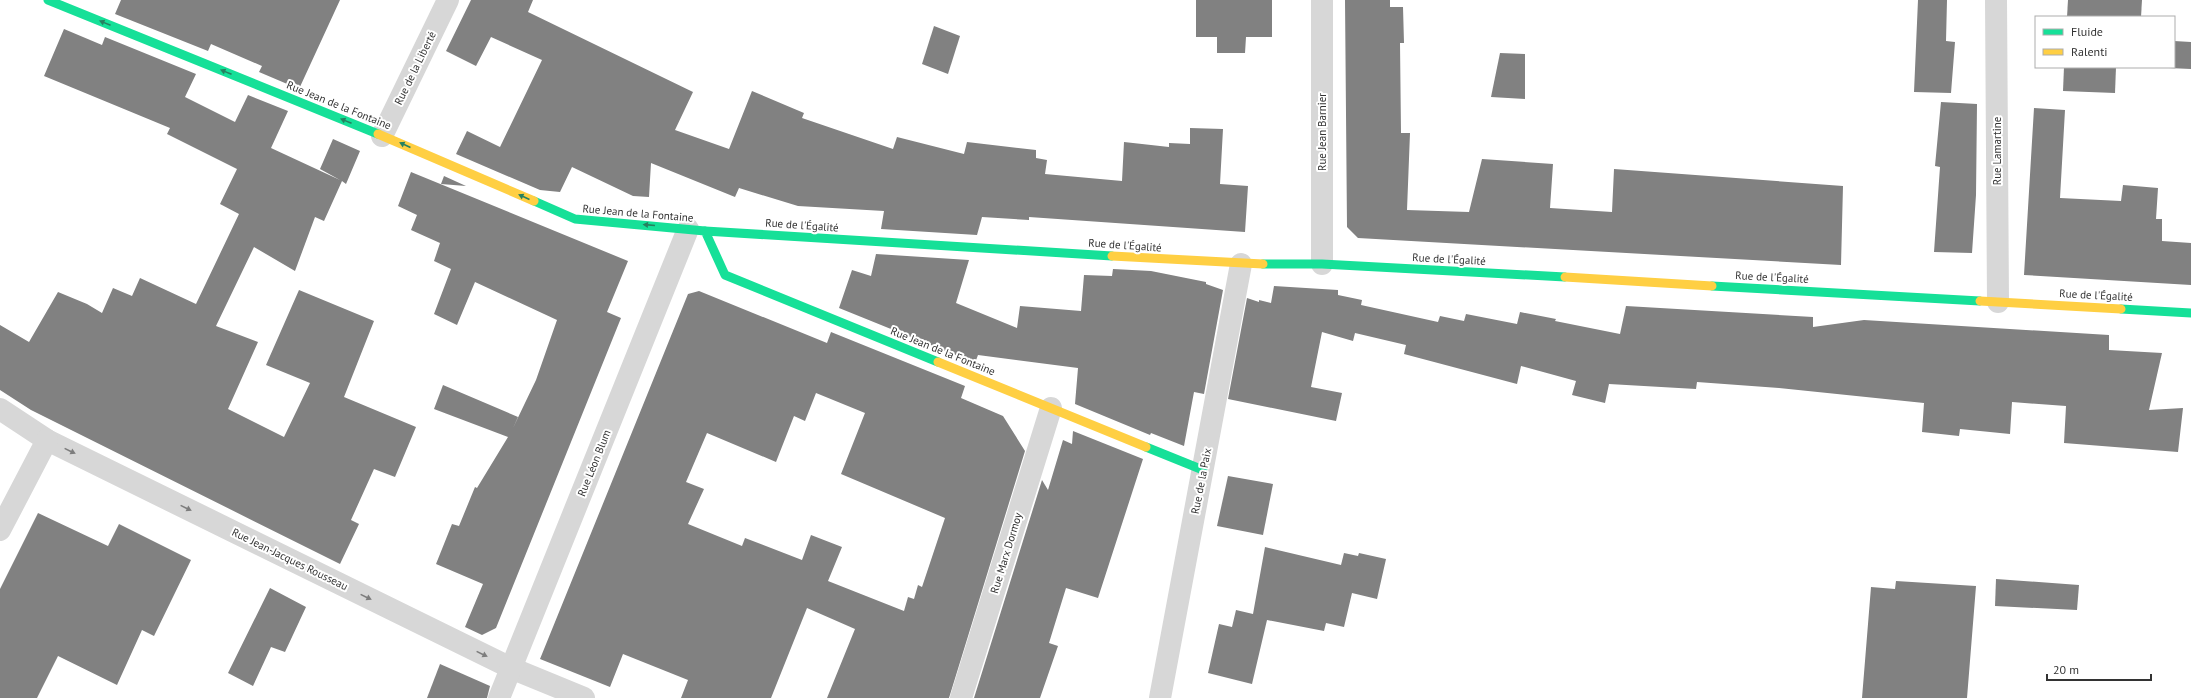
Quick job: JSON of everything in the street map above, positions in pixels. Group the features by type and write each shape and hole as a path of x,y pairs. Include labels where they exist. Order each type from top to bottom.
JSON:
{"street":[{"name":"Rue Jean de la Fontaine","path":"48,0 382,136 575,219 696,230 725,275 1203,470"},
{"name":"Rue de la Liberté","path":"382,136 448,0"},
{"name":"Rue Jean Barnier","path":"1322,0 1322,264"},
{"name":"Rue Lamartine","path":"1996,0 1998,302"},
{"name":"Rue de l'Égalité","path":"696,230 1241,264 1322,264 2191,313"},
{"name":"Rue Léon Blum","path":"499,698 696,230"},
{"name":"Rue de la Paix","path":"1160,698 1241,264"},
{"name":"Rue Marx Dormoy","path":"961,698 1051,408"},
{"name":"Rue Jean-Jacques Rousseau","path":"0,409 48,440 511,668 584,698"},
{"path":"0,530 48,440"}],"building":[{"path":"121,0 340,0 299,89 259,72 262,66 211,44 208,51 115,14"},
{"path":"471,0 533,0 528,12 693,92 675,130 729,149 752,91 804,113 802,118 893,149 897,137 964,154 967,142 1036,150 1036,158 1047,160 1045,174 1122,181 1124,142 1169,147 1169,143 1190,144 1190,128 1223,129 1220,184 1248,186 1245,232 1029,217 1029,220 982,217 977,235 881,229 884,211 798,206 739,188 735,197 651,163 649,197 633,196 572,167 560,192 540,190 456,154 467,131 500,147 542,60 491,37 476,66 446,51"},
{"path":"1196,0 1272,0 1272,37 1246,37 1245,53 1217,53 1217,37 1196,37"},
{"path":"1345,0 1390,0 1390,7 1403,7 1404,43 1400,43 1401,133 1410,133 1407,210 1469,212 1482,159 1553,164 1550,208 1612,212 1614,169 1843,186 1841,265 1358,238 1347,227"},
{"path":"1918,0 1947,0 1946,41 1955,42 1951,93 1914,92"},
{"path":"2068,0 2142,0 2141,16 2067,16"},
{"path":"934,26 960,36 948,74 922,64"},
{"path":"64,29 102,45 105,37 196,74 185,97 235,122 248,95 288,111 271,148 340,180 320,169 333,139 360,151 346,184 342,181 324,221 315,217 295,271 254,247 216,326 258,342 228,409 284,437 310,383 266,365 299,290 374,321 344,397 416,427 395,477 374,469 351,520 359,524 340,564 31,410 0,390 0,325 29,342 58,292 87,304 102,313 113,288 132,296 140,278 196,304 239,214 220,204 237,169 167,134 170,128 44,76"},
{"path":"2175,41 2191,42 2191,69 2168,68 2175,68"},
{"path":"1500,53 1525,54 1525,99 1491,97"},
{"path":"2064,68 2116,68 2115,93 2063,91"},
{"path":"1941,102 1977,104 1976,195 1972,253 1934,252 1940,167 1935,166"},
{"path":"2034,108 2065,110 2060,198 2121,201 2123,185 2158,188 2156,219 2162,219 2162,241 2191,243 2191,285 2024,275"},
{"path":"411,172 628,261 607,312 621,318 496,628 482,635 465,627 483,584 436,564 452,524 459,526 475,487 477,488 508,437 434,409 443,385 518,417 513,428 536,380 557,320 475,282 457,325 434,314 451,269 434,261 440,243 411,230 417,215 398,206"},
{"path":"444,176 466,186 441,184"},
{"path":"876,254 969,260 956,303 1017,328 1020,306 1081,311 1084,275 1112,276 1113,269 1151,271 1206,282 1206,284 1223,290 1204,394 1194,392 1184,446 1151,433 1150,435 1075,404 1078,368 978,355 975,363 839,308 852,270 871,276"},
{"path":"1274,286 1338,290 1338,295 1362,300 1361,305 1438,322 1440,316 1464,321 1466,314 1517,324 1520,312 1556,319 1555,321 1620,334 1626,306 1813,317 1813,327 1864,320 2109,335 2109,350 2162,353 2149,410 2183,408 2178,452 2064,443 2066,406 2012,402 2010,434 1960,429 1959,436 1922,432 1924,403 1779,388 1697,382 1696,389 1609,384 1605,403 1572,395 1576,381 1521,366 1517,384 1404,354 1406,345 1355,333 1353,341 1322,332 1311,387 1342,393 1336,421 1228,399 1247,298 1259,302 1259,300 1271,303"},
{"path":"699,291 827,343 831,332 965,386 961,398 1003,416 1025,451 949,698 827,698 855,629 807,608 771,698 681,698 688,680 623,654 610,687 540,659 688,294","holes":["816,393 865,413 841,474 945,518 922,587 918,585 914,599 908,597 904,611 828,581 842,547 811,535 802,560 745,538 742,546 688,524 704,489 686,482 707,433 776,462 794,416 805,421"]},
{"path":"1073,431 1143,459 1098,598 1066,588 1049,643 1058,646 1040,698 974,698 1042,480 1048,490 1063,440 1072,444"},
{"path":"1228,476 1273,484 1263,535 1217,526"},
{"path":"38,513 108,546 119,524 191,560 154,636 142,630 117,685 58,656 37,698 0,698 0,589"},
{"path":"1265,547 1341,565 1344,553 1358,556 1359,553 1386,559 1377,599 1352,593 1344,627 1326,623 1324,631 1267,620 1252,684 1208,673 1219,624 1232,627 1236,610 1253,614"},
{"path":"1996,579 2079,585 2077,610 1995,606"},
{"path":"1896,581 1976,586 1967,698 1862,698 1871,587 1895,589"},
{"path":"270,588 306,607 285,652 271,647 253,686 228,673"},
{"path":"440,664 490,686 487,698 427,698"}],"traffic: fast":[{"path":"48,0 378,134"},
{"path":"534,201 575,219 705,231 725,275 938,362"},
{"path":"705,231 1112,256"},
{"path":"1263,264 1322,264 1565,277"},
{"path":"1712,286 1980,301"},
{"path":"2121,309 2191,313"},
{"path":"1146,447 1203,470"}],"traffic: slow":[{"path":"378,134 534,201"},
{"path":"1112,256 1263,264"},
{"path":"1565,277 1712,286"},
{"path":"1980,301 2121,309"},
{"path":"938,362 1146,447"}]}
